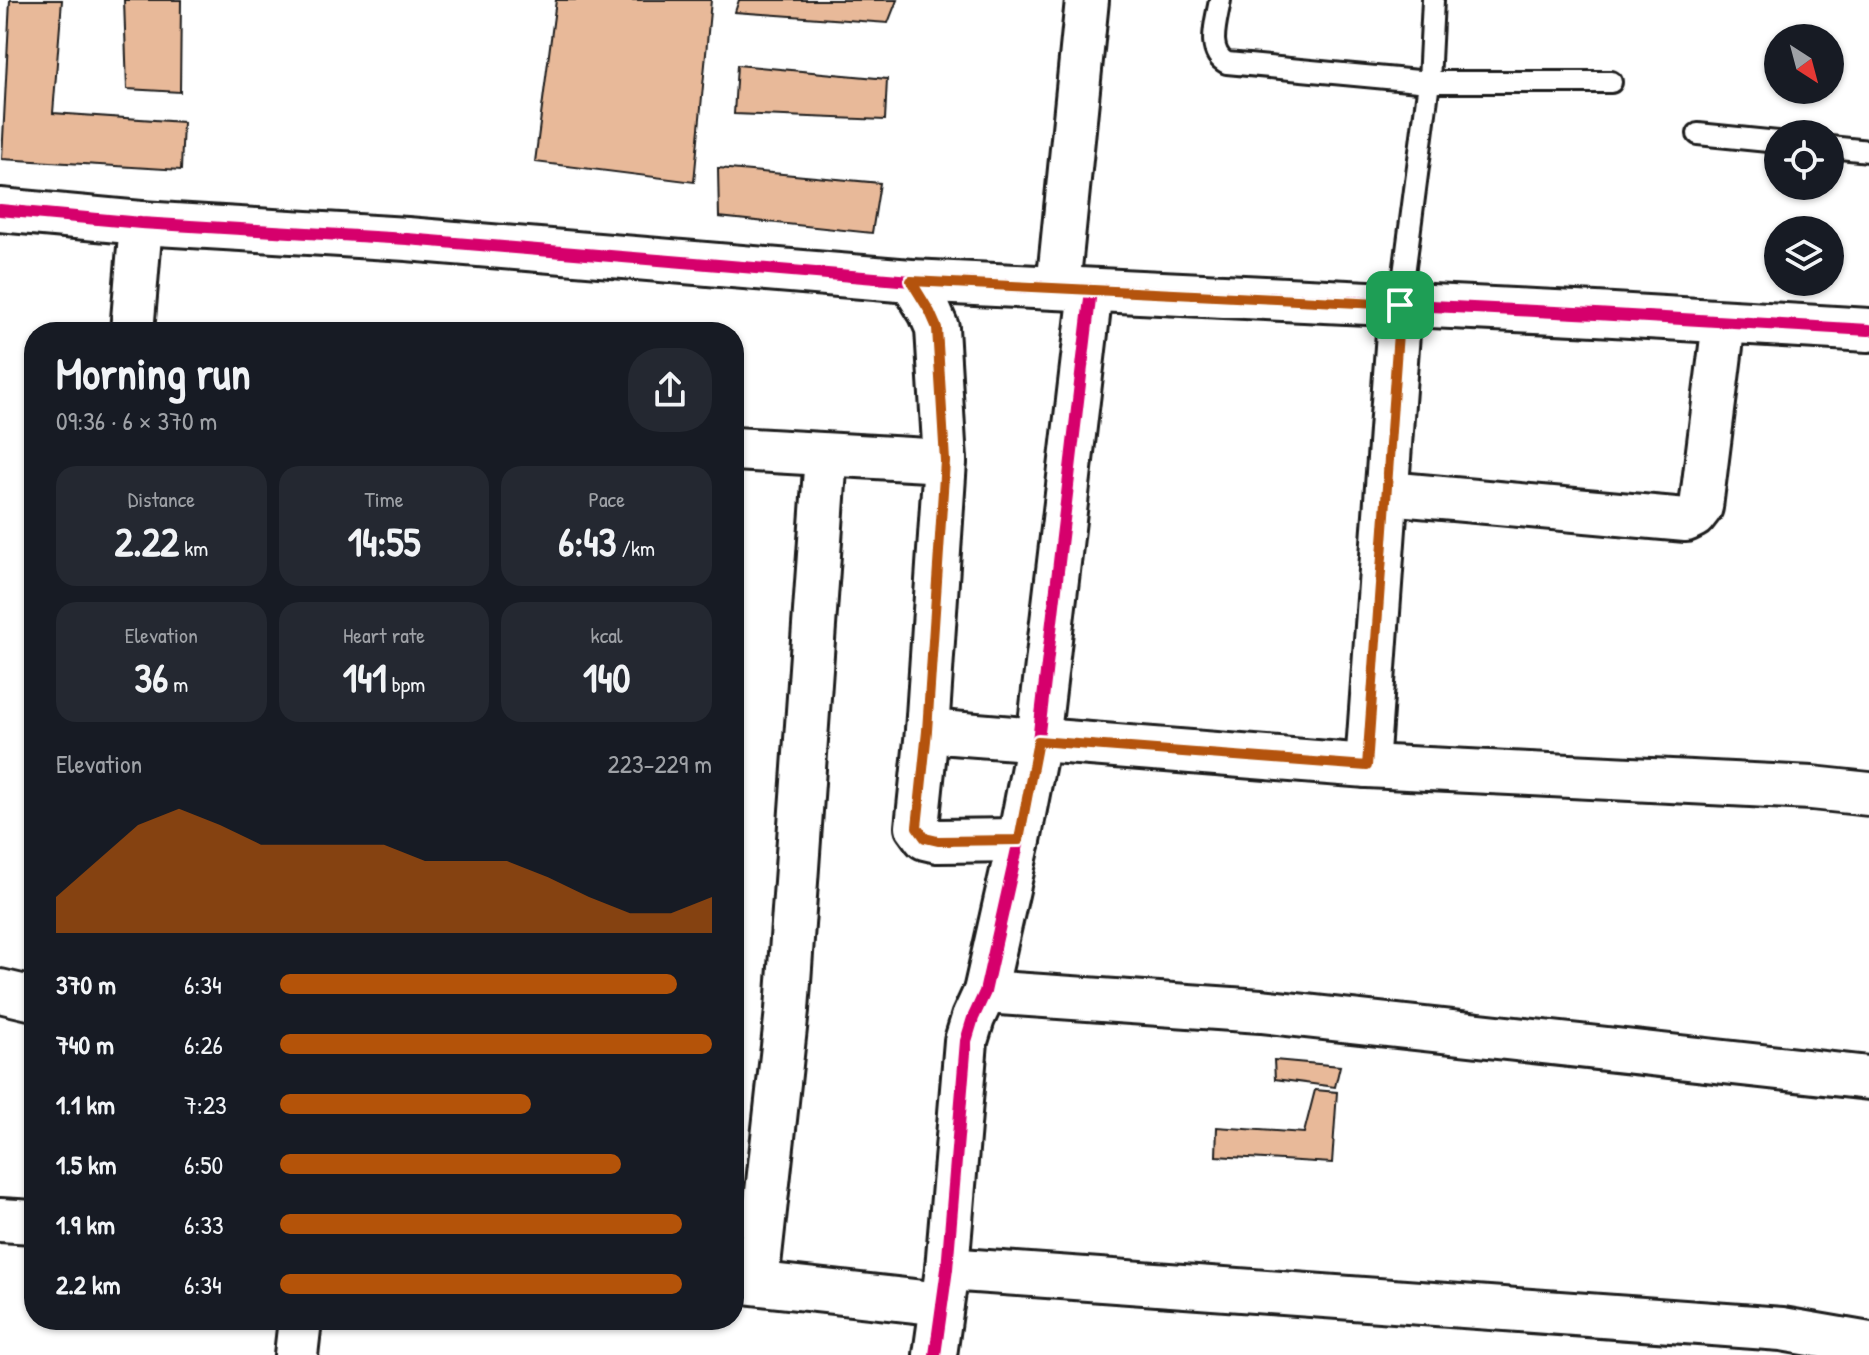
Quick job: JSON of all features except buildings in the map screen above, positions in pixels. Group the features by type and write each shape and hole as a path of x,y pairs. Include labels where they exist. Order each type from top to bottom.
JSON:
{"street":[{"path":"935,1355 966,1041 985,992 1038,741 1074,289 1087,0"},
{"path":"0,210 141,223 407,239 911,281 1869,330"},
{"path":"133,322 141,223"},
{"path":"911,281 937,328 945,461 927,731 917,827 925,838 938,841 1019,840"},
{"path":"1367,766 1400,305"},
{"path":"1387,493 1686,520 1694,516 1701,507 1724,322"},
{"path":"744,450 945,461"},
{"path":"826,455 787,1010 745,1282 944,1287 1782,1329 1869,1344"},
{"path":"927,731 1367,766 1781,786 1869,794"},
{"path":"0,991 24,997"},
{"path":"985,992 1261,1011 1869,1078"},
{"path":"0,1220 24,1221"},
{"path":"296,1355 299,1330"}],"lane":[{"path":"1220,0 1214,32 1215,52 1220,60 1227,63 1429,82 1611,82"},
{"path":"1400,305 1429,82 1433,0"},
{"path":"1698,134 1764,141"},
{"path":"1844,148 1869,151"}],"cycle path":[{"path":"0,210 141,223 407,239 911,281 1869,330"},
{"path":"935,1355 947,1269 966,1041 985,992 1038,741 1091,290"}],"route":[{"path":"911,281 1400,305 1367,766 1038,741 1019,840 938,841 925,838 917,827 927,731 945,461 937,328 911,281"}]}
